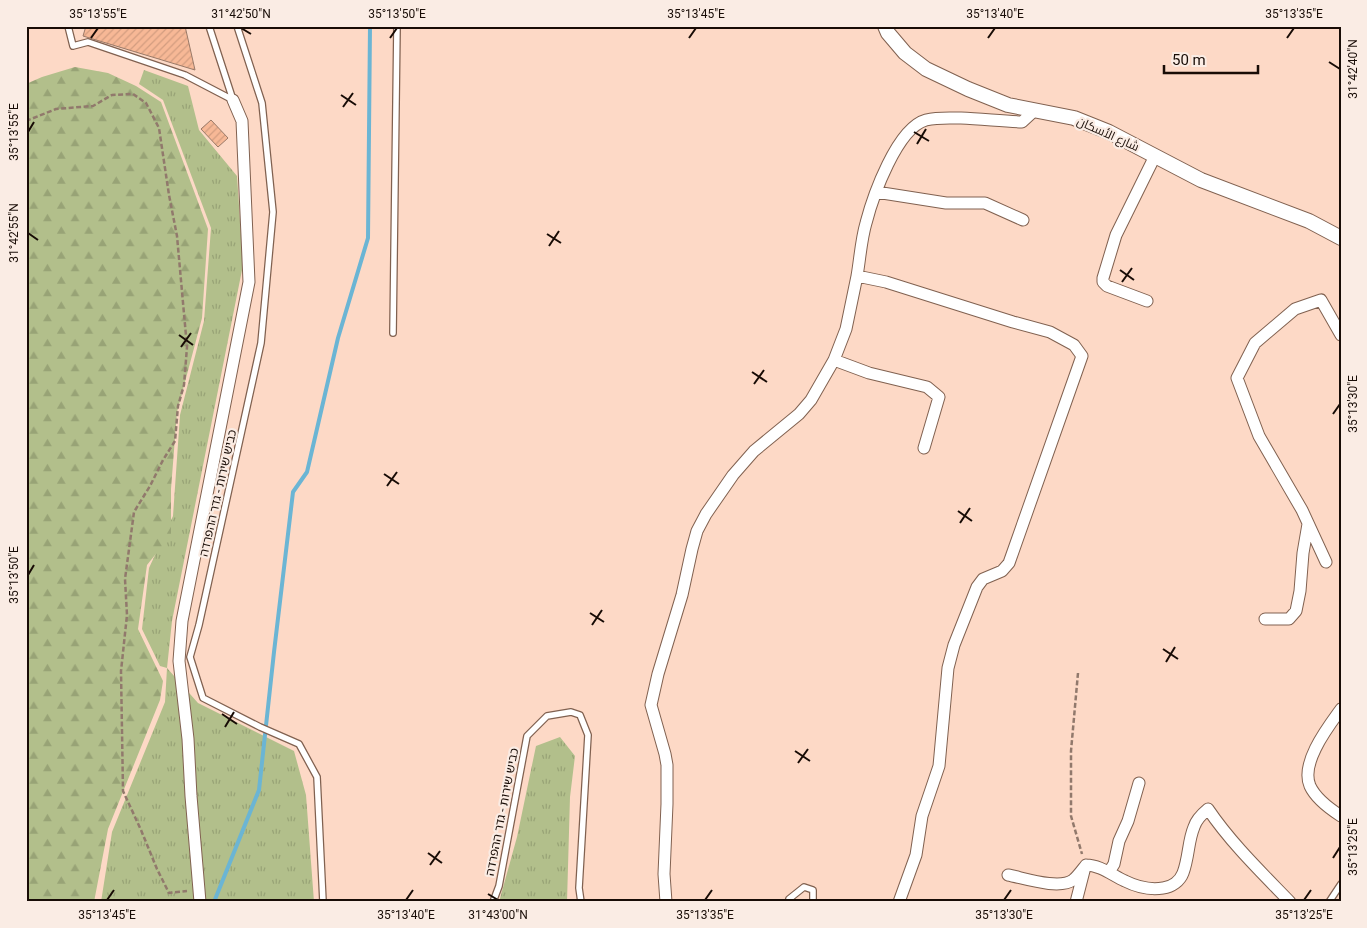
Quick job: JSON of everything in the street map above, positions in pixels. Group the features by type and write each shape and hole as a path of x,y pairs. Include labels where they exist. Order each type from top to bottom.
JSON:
{"street":[{"name":"شارع الأسكان","path":"884,26 906,53 926,70 1008,105 1074,118 1109,132 1201,180 1309,221 1341,238"},
{"path":"200,902 188,739 180,661 182,621 249,282 242,120 233,100"},
{"path":"666,902 664,874 667,765 651,705 658,674 682,595 697,531 733,474 754,451 799,414 811,400 834,360 846,329 865,224 889,163 904,137 914,126 925,120 941,118 1022,122 1035,110"},
{"path":"1147,301 1107,286 1103,282 1103,278 1116,235 1155,156"},
{"path":"876,192 946,203 984,204 1023,220"},
{"path":"857,276 886,282 1050,332 1074,345 1082,356 1009,563 1002,571 983,579 977,587 954,645 948,668 938,766 922,816 916,856 899,902"},
{"path":"1326,562 1308,524 1259,436 1237,378 1255,343 1295,309 1321,300 1341,335"},
{"path":"834,360 869,373 927,387 939,397 924,448"},
{"path":"1265,619 1289,619 1296,611 1308,524"},
{"path":"1341,709 1321,737 1308,776 1310,786 1318,798 1341,816"},
{"path":"1110,872 1114,864 1119,841 1135,802 1139,783"},
{"path":"1086,865 1110,872 1139,886 1154,889 1166,888 1175,884 1181,878 1187,863 1193,827 1200,816 1208,809 1240,849 1290,902"},
{"path":"1008,875 1061,884 1072,880 1086,865"},
{"path":"1076,902 1086,865"}],"lane":[{"path":"68,26 74,46 88,42 159,66 185,75 233,100"},
{"path":"209,26 233,100"},
{"name":"כביש שירות - גדר ההפרדה","path":"237,26 262,103 273,212 262,342 199,625 190,657 203,698 260,727 299,744 317,777 323,902"},
{"path":"393,334 398,26"},
{"name":"כביש שירות - גדר ההפרדה","path":"494,902 499,886 527,736 547,716 571,712 580,715 588,734 579,888 581,902"},
{"path":"1329,902 1341,884"},
{"path":"788,902 789,899 804,887 813,890 813,902"}],"path":[{"path":"26,121 56,109 93,106 112,95 134,94 146,103 159,128 177,236 187,347 184,385 178,406 175,441 134,512 125,579 127,615 121,670 123,791 169,893 199,890"},
{"path":"1078,673 1071,751 1072,816 1086,865"}],"green space":[{"path":"75,67 108,73 136,86 161,102 208,229 202,318 177,412 171,489 171,535 147,565 138,629 163,681 160,700 108,829 94,902 26,902 26,84"},
{"path":"144,70 188,86 199,130 237,176 243,265 172,621 167,668 160,666 142,629 149,568 173,516 180,415 204,321 211,228 163,100 139,84"},
{"path":"167,668 198,703 294,751 306,795 314,902 101,902 112,832 165,702"},
{"path":"560,737 575,756 570,797 567,902 499,902 517,837 536,746"}],"building":[{"path":"86,26 185,26 195,70 83,36"},
{"path":"211,120 228,138 218,147 201,129"}],"waterway":[{"path":"214,902 259,790 293,492 307,472 338,338 368,238 370,26"}]}
